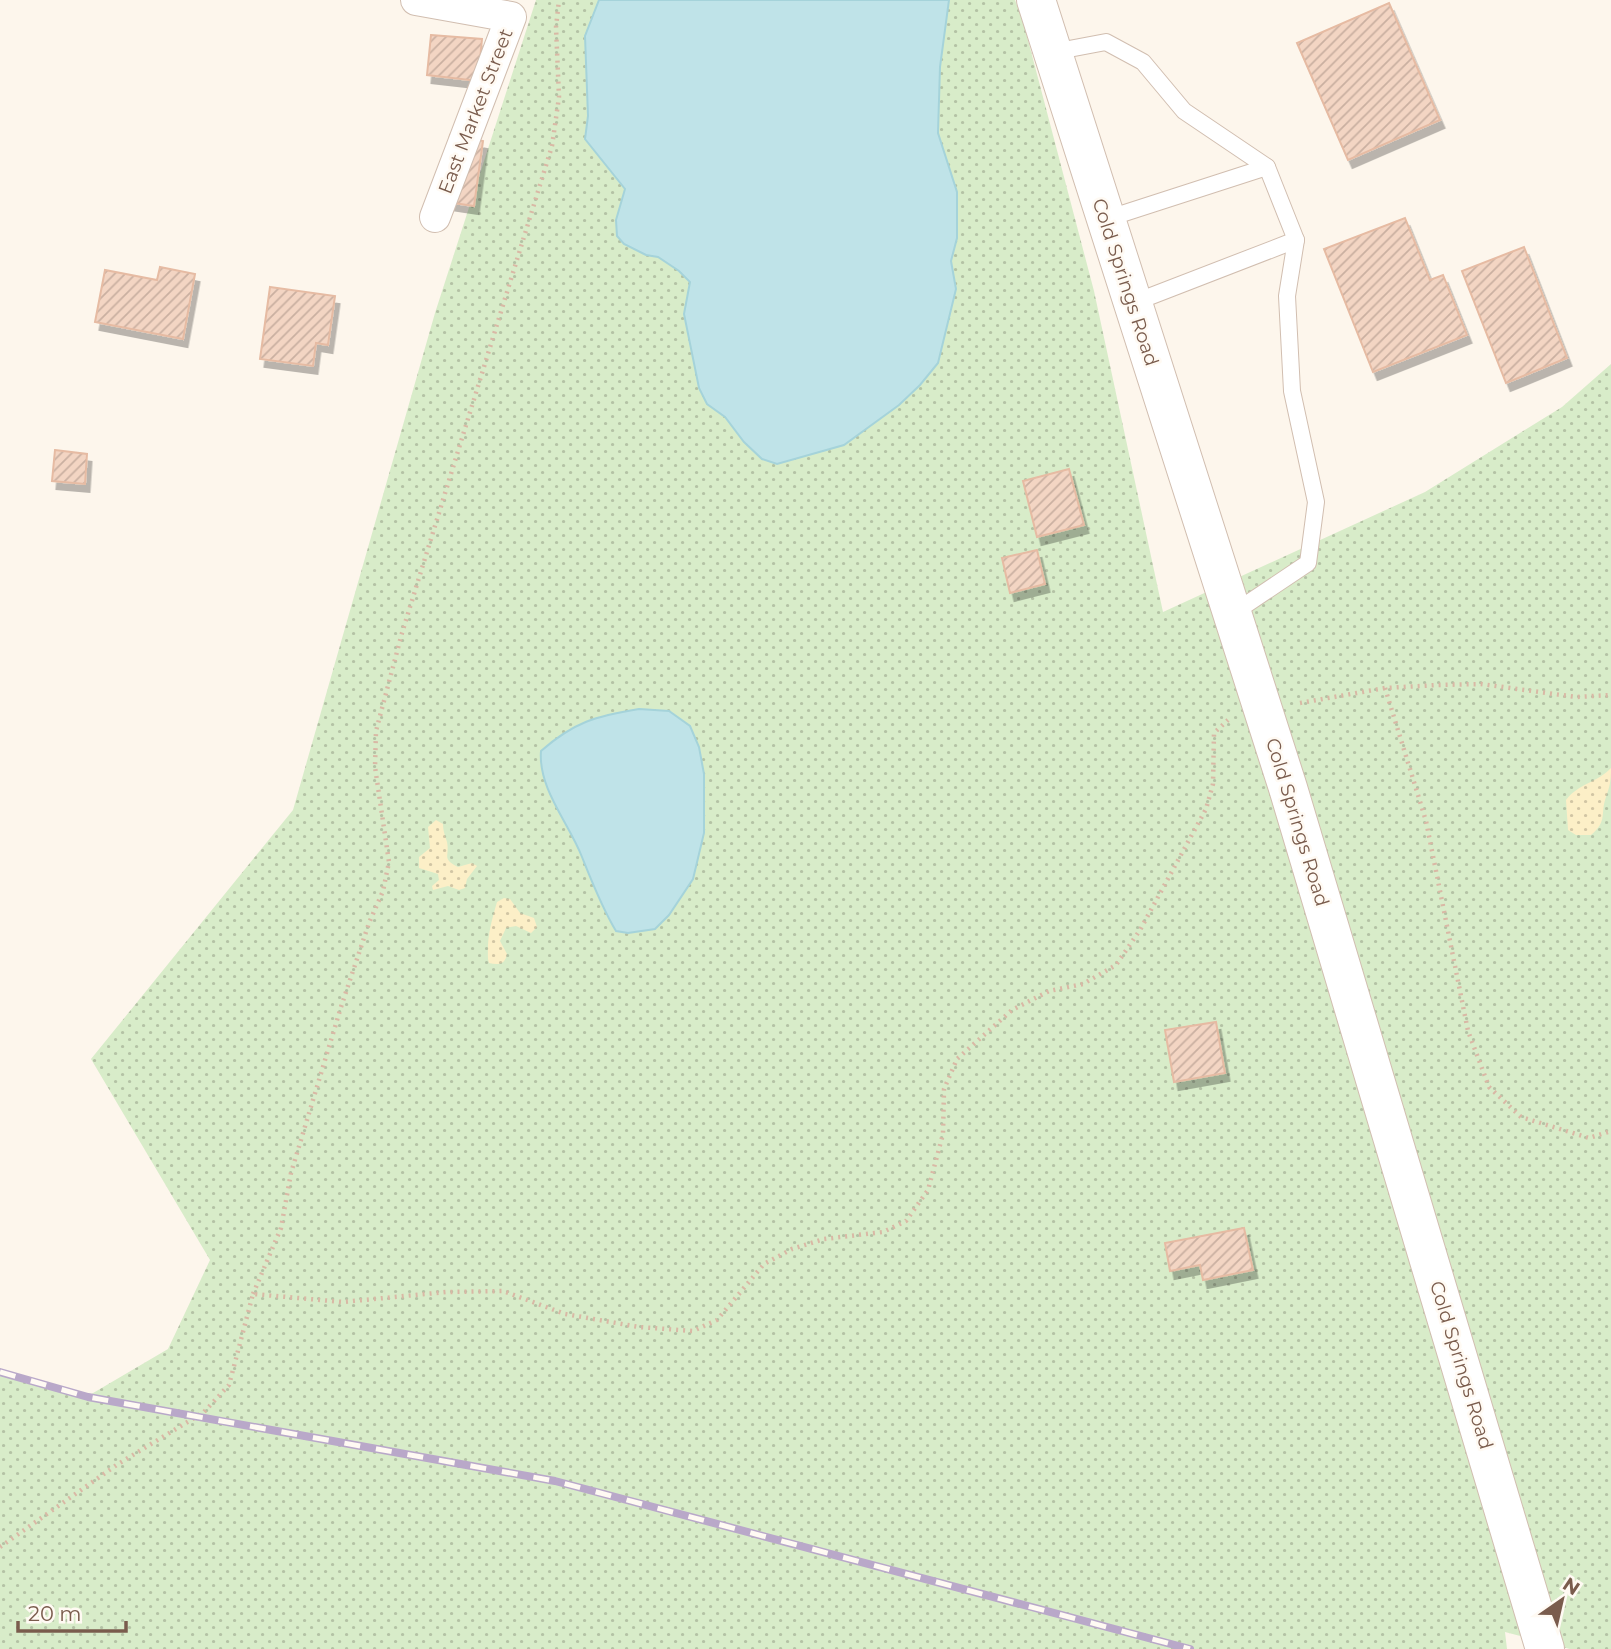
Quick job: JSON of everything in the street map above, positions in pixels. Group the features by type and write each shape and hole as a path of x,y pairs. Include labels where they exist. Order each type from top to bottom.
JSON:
{"street":[{"name":"East Market Street","path":"416,0 511,17 435,217"},
{"name":"Cold Springs Road","path":"1036,0 1288,788 1545,1649"}],"lane":[{"path":"1053,52 1106,42 1143,62 1184,111 1267,167 1296,240 1287,296 1292,391 1316,502 1308,563 1232,614"},
{"path":"1106,219 1267,167"},
{"path":"1133,303 1296,240"}],"path":[{"path":"0,1547 118,1464 204,1412 229,1385 253,1294 281,1228 291,1173 337,1020 369,923 383,891 388,862 375,767 376,731 402,633 552,146 559,97 556,27 559,0"},
{"path":"1289,704 1385,688 1480,684 1576,697 1611,695"},
{"path":"1385,688 1426,821 1468,1031 1489,1087 1521,1116 1589,1138 1611,1131"},
{"path":"253,1294 343,1302 446,1292 503,1291 565,1314 639,1327 693,1331 718,1320 764,1264 792,1249 824,1239 883,1232 906,1221 928,1190 935,1169 943,1134 944,1089 957,1059 1012,1010 1049,991 1083,984 1116,965 1140,930 1206,808 1213,784 1214,733 1235,714"}],"green space":[{"path":"536,0 1015,0 1023,21 1094,291 1163,612 1425,492 1562,407 1611,364 1611,1649 1570,1649 1505,1632 1507,1649 0,1649 0,1374 88,1396 168,1349 210,1260 91,1059 293,810 435,313"}],"sand":[{"path":"1611,768 1600,825 1591,835 1576,835 1568,830 1566,800 1576,790"},
{"path":"436,820 443,824 448,847 447,857 450,861 458,867 472,863 477,866 467,879 465,888 459,890 448,886 433,890 432,886 439,880 438,874 419,868 419,857 430,848 428,827"},
{"path":"504,898 510,899 520,913 534,918 537,927 531,933 516,926 506,928 500,941 507,954 506,958 501,963 489,963 491,923 497,902"}],"water":[{"path":"599,0 949,0 940,67 938,133 957,192 957,238 951,261 956,289 938,363 899,405 844,445 777,464 762,459 744,442 725,417 707,404 699,388 684,314 690,282 658,257 646,255 624,244 617,236 616,220 625,189 585,139 588,116 585,36"},
{"path":"639,709 669,711 690,726 699,747 704,774 704,833 693,879 669,915 655,929 628,933 616,931 602,904 576,844 549,792 541,765 541,751 564,733 586,722"}],"building":[{"path":"1389,3 1440,120 1348,160 1297,43"},
{"path":"431,35 482,39 478,81 427,75"},
{"path":"450,135 483,141 474,206 440,201"},
{"path":"1405,218 1430,280 1443,275 1467,335 1373,372 1324,249"},
{"path":"1524,247 1567,358 1506,383 1462,271"},
{"path":"160,267 195,274 183,339 95,322 105,270 157,280"},
{"path":"270,287 335,296 328,345 316,343 313,366 260,359"},
{"path":"55,450 87,454 85,484 52,481"},
{"path":"1069,469 1084,525 1037,537 1023,481"},
{"path":"1037,550 1045,584 1010,593 1002,558"},
{"path":"1216,1022 1225,1073 1174,1082 1165,1030"},
{"path":"1244,1228 1253,1270 1203,1280 1200,1265 1170,1271 1165,1243"}],"railway":[{"path":"0,1372 88,1397 555,1481 1190,1649"}]}
